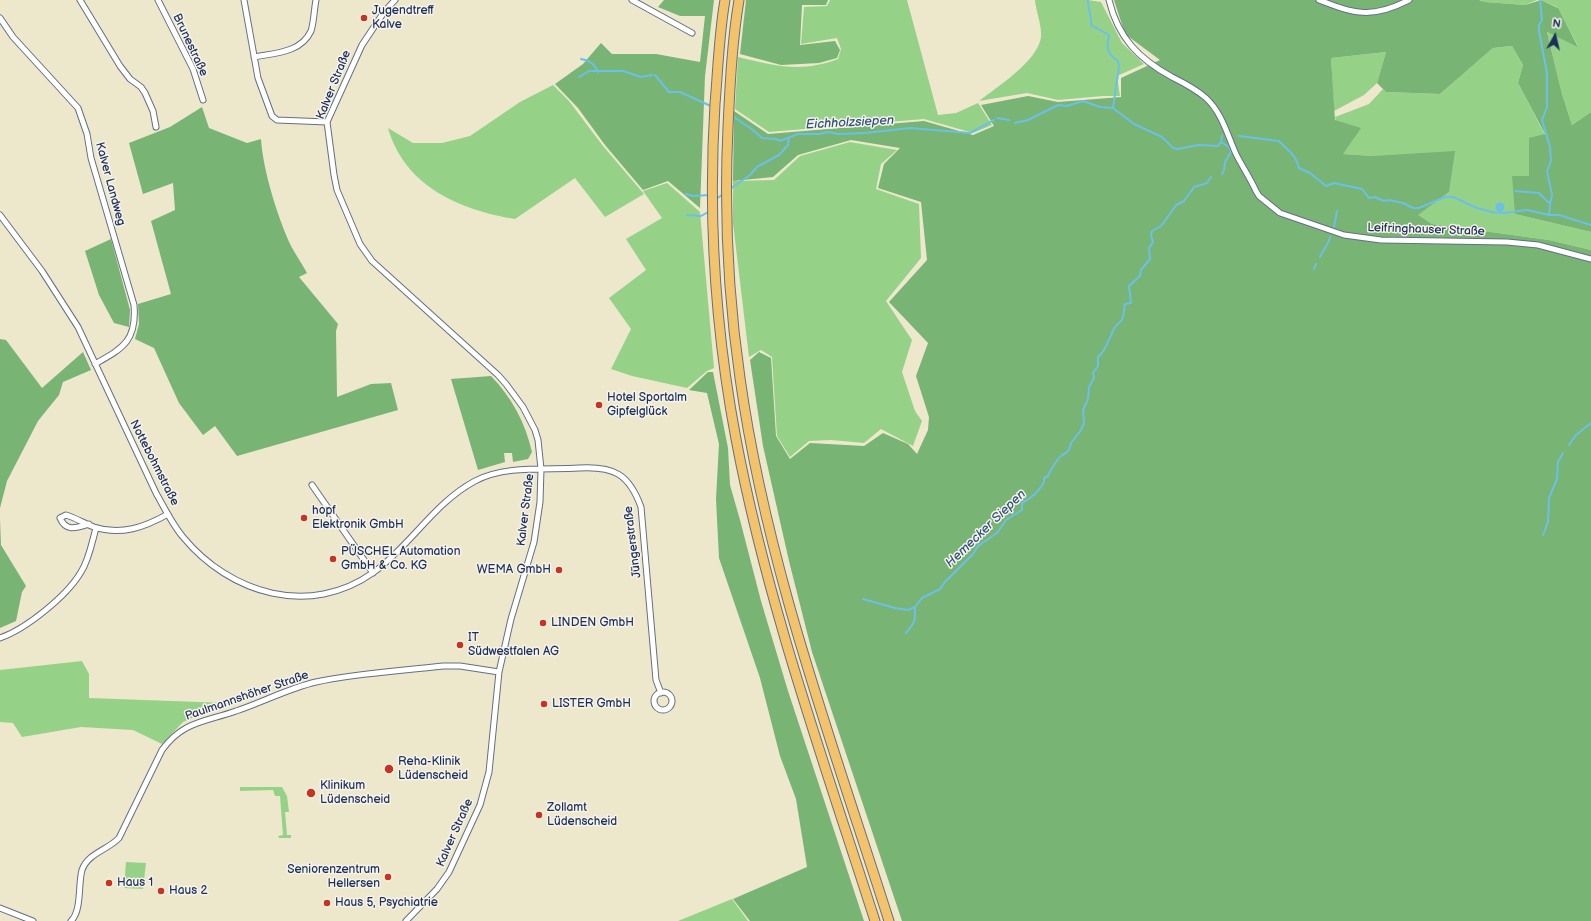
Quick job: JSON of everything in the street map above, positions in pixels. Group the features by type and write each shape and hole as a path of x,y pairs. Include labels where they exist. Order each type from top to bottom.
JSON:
{"highway":[{"path":"725,0 718,68 712,162 714,266 726,381 736,438 753,516 778,614 806,708 875,921"},
{"path":"739,0 730,80 726,164 727,253 740,379 759,479 785,588 840,770 889,921"}],"street":[{"path":"80,0 120,66 130,79 141,87 145,93 153,111 156,127"},
{"name":"Brunestraße","path":"158,0 193,69 203,100"},
{"path":"244,0 258,78 272,116 277,120 327,122"},
{"path":"254,57 287,51 298,46 307,37 311,30 316,0"},
{"name":"Kalver Straße","path":"395,0 384,12 362,44 327,122 337,190 352,228 363,249 372,261 498,375 523,407 535,430 538,440 541,469 540,502 534,542 511,619 499,672 488,772 480,805 449,872 437,889 406,921"},
{"path":"632,0 692,33"},
{"name":"Leifringhauser Straße","path":"1109,0 1113,16 1119,29 1134,48 1154,66 1197,91 1218,112 1237,155 1256,191 1280,212 1344,235 1380,240 1507,242 1538,246 1591,259"},
{"path":"1319,0 1356,13 1376,12 1409,0"},
{"name":"Kalver Landweg","path":"0,18 13,36 78,108 87,134 91,158 134,305 135,320 132,334 119,350 95,364"},
{"name":"Nottebohmstraße","path":"0,215 42,271 85,340 156,493 168,514 182,536 205,560 228,576 260,591 288,596 308,596 350,585 373,572 397,551 443,504 460,490 476,481 509,471 541,469"},
{"name":"Jüngerstraße","path":"541,469 595,467 611,470 625,478 636,493 641,507 656,680 660,693"},
{"path":"312,485 373,572"},
{"path":"89,524 77,528 68,528 64,526 60,518 66,515 89,524 96,528 116,531 136,529 168,514"},
{"path":"0,638 28,624 68,588 82,572 96,528"},
{"name":"Paulmannshöher Straße","path":"71,921 74,919 77,907 81,875 84,865 92,856 108,848 119,838 162,750 170,740 186,727 216,716 234,712 314,682 443,666 460,666 499,672"},
{"path":"0,908 33,921"}],"green space":[{"path":"664,0 714,0 705,76 700,208 668,181 643,190 605,145 578,108 555,84 583,64 601,43 612,54 656,54 700,62 705,16 680,16 658,7"},
{"path":"746,0 828,0 826,5 802,5 800,45 835,41 840,50 837,58 819,63 781,65 740,54"},
{"path":"830,0 907,0 938,115 956,113 978,103 992,125 973,133 924,119 769,132 735,109 738,57 788,67 812,66 838,59 841,49 837,38 801,44 804,7 827,6"},
{"path":"1035,0 1088,0 1101,2 1122,43 1144,64 1117,76 1120,96 1058,100 1027,93 979,101 1016,73 1033,55 1038,46 1041,33"},
{"path":"1114,0 1479,0 1485,2 1525,5 1541,0 1558,8 1578,47 1547,32 1562,94 1572,125 1591,112 1591,232 1515,214 1512,176 1529,176 1529,138 1545,134 1518,83 1523,65 1512,46 1493,48 1440,94 1386,92 1377,83 1386,52 1331,58 1335,120 1361,128 1343,154 1373,156 1455,151 1449,192 1418,215 1432,224 1549,240 1591,250 1591,921 902,921 812,652 789,561 763,446 750,360 759,352 771,358 776,436 790,459 810,443 864,446 883,433 908,444 917,454 928,430 929,417 916,376 928,343 889,302 927,260 921,202 878,188 884,164 900,148 851,140 798,155 773,177 733,181 734,111 768,134 924,121 973,135 994,126 981,105 1028,96 1058,102 1121,97 1121,78 1160,60 1125,34"},
{"path":"1480,0 1537,0 1525,5 1485,2"},
{"path":"1541,0 1591,0 1591,112 1572,125 1562,94 1547,32 1578,46 1557,7"},
{"path":"1512,46 1523,65 1518,83 1545,135 1529,139 1529,176 1515,214 1591,232 1591,250 1549,240 1432,224 1417,215 1449,192 1373,156 1343,154 1335,117 1369,104 1383,89 1386,92 1440,94 1493,48"},
{"path":"1386,52 1377,83 1364,95 1334,111 1331,58"},
{"path":"553,85 569,101 603,146 644,194 605,217 575,178 515,219 494,215 455,202 437,192 421,180 407,166 396,148 388,128 413,143 442,143 470,136 520,102"},
{"path":"202,107 209,128 247,143 261,139 262,152 268,180 276,208 291,246 307,273 299,277 338,324 336,331 337,397 371,384 391,383 398,410 237,456 215,426 203,435 179,403 154,348 135,339 139,324 138,304 171,294 151,221 175,210 173,183 143,194 129,143 170,127"},
{"path":"850,142 897,150 881,164 876,189 919,204 921,258 886,301 912,340 902,372 915,411 922,421 913,446 881,429 864,443 831,440 809,441 790,457 777,436 772,357 761,350 749,357 733,223 733,181 774,180 800,156"},
{"path":"667,183 700,212 714,368 707,371 687,388 632,376 611,369 631,329 609,298 646,270 626,239 662,218 643,191"},
{"path":"111,239 130,310 129,327 114,323 99,295 85,251"},
{"path":"0,339 6,340 42,388 83,352 91,370 63,382 59,395 38,421 7,481 0,508"},
{"path":"708,372 713,372 728,448 730,485 761,601 788,691 864,921 750,921 733,899 807,867 796,799 780,756 760,678 719,558 716,499 719,444 707,393 689,390"},
{"path":"491,376 499,384 517,411 526,431 532,452 528,459 513,462 512,453 504,453 505,462 478,470 451,379"},
{"path":"0,519 1,545 26,586 22,592 16,621 0,628"},
{"path":"82,661 89,674 89,698 226,703 183,722 162,744 133,730 81,727 22,737 13,723 0,722 0,670"},
{"path":"240,787 282,787 287,796 289,812 285,812 287,835 291,835 291,838 279,838 278,836 283,835 280,796 275,796 273,790 240,791"},
{"path":"126,862 146,863 143,889 124,888"},
{"path":"732,899 748,921 678,921"}],"water":[{"path":"1500,202 1505,207 1500,212 1495,207"}],"waterway":[{"path":"1088,0 1091,25 1109,35 1108,50 1118,61 1119,67 1113,108"},
{"path":"1540,0 1542,20 1539,25 1539,31 1547,73 1547,107 1542,120 1550,147 1551,161 1547,171 1552,195 1550,204"},
{"path":"581,59 595,66 598,72"},
{"name":"Eichholzsiepen","path":"579,77 589,71 623,71 641,77 652,75"},
{"name":"Eichholzsiepen","path":"655,75 669,92 680,92 713,107"},
{"name":"Eichholzsiepen","path":"1015,123 1028,120 1058,105 1067,106 1083,101 1100,107 1113,108 1134,124 1162,137 1173,148 1178,149 1198,145 1218,146 1221,142 1222,136"},
{"name":"Eichholzsiepen","path":"731,115 762,138 776,139 780,141 798,134 819,134 828,132 839,134 865,133 910,128 970,133 994,120"},
{"name":"Eichholzsiepen","path":"997,118 1009,120"},
{"name":"Eichholzsiepen","path":"1239,136 1279,141 1294,156 1299,168 1310,173 1326,186 1334,183 1362,189 1369,198 1375,197 1384,201 1389,200 1403,203 1413,208 1419,208 1445,197 1453,197 1477,208 1492,212 1503,213 1527,210 1549,215 1559,215 1591,225"},
{"path":"730,189 750,175 757,167 779,155 788,145 789,138"},
{"name":"Hemecker Siepen","path":"1221,142 1229,147 1231,152 1225,162 1222,174"},
{"name":"Hemecker Siepen","path":"863,599 895,608 908,610 915,607 922,598 940,589 944,583 973,554 978,546 997,533 1006,520 1022,510 1022,503 1032,497 1037,491 1044,482 1044,478 1048,476 1060,457 1069,450 1071,443 1081,430 1084,423 1083,410 1088,399 1089,387 1094,378 1093,373 1098,366 1098,357 1106,347 1115,327 1121,321 1124,314 1125,304 1131,303 1129,286 1140,276 1141,270 1150,259 1149,248 1153,242 1151,235 1152,231 1161,226 1176,205 1184,201 1194,187 1207,183 1211,177"},
{"path":"1515,191 1539,193 1550,204 1549,215"},
{"path":"686,194 693,196 710,195"},
{"path":"715,200 723,194"},
{"path":"687,215 701,216 710,211"},
{"path":"1334,227 1337,211"},
{"path":"1320,257 1330,237"},
{"path":"1314,269 1316,264"},
{"path":"1569,445 1576,435 1591,423"},
{"path":"1543,535 1548,522 1549,498 1557,479 1558,462 1563,453"},
{"path":"906,633 914,621 915,607"}],"place":[{"name":"Jugendtreff Kalve","path":"364,18"},
{"name":"Hotel Sportalm Gipfelglück","path":"599,405"},
{"name":"hopf Elektronik GmbH","path":"304,518"},
{"name":"PÜSCHEL Automation GmbH & Co. KG","path":"333,559"},
{"name":"WEMA GmbH","path":"559,570"},
{"name":"LINDEN GmbH","path":"543,623"},
{"name":"IT Südwestfalen AG","path":"460,645"},
{"name":"LISTER GmbH","path":"544,704"},
{"name":"Reha-Klinik Lüdenscheid","path":"389,769"},
{"name":"Klinikum Lüdenscheid","path":"311,793"},
{"name":"Zollamt Lüdenscheid","path":"539,815"},
{"name":"Seniorenzentrum Hellersen","path":"388,877"},
{"name":"Haus 1","path":"109,883"},
{"name":"Haus 2","path":"161,891"},
{"name":"Haus 5, Psychiatrie","path":"327,903"}]}
